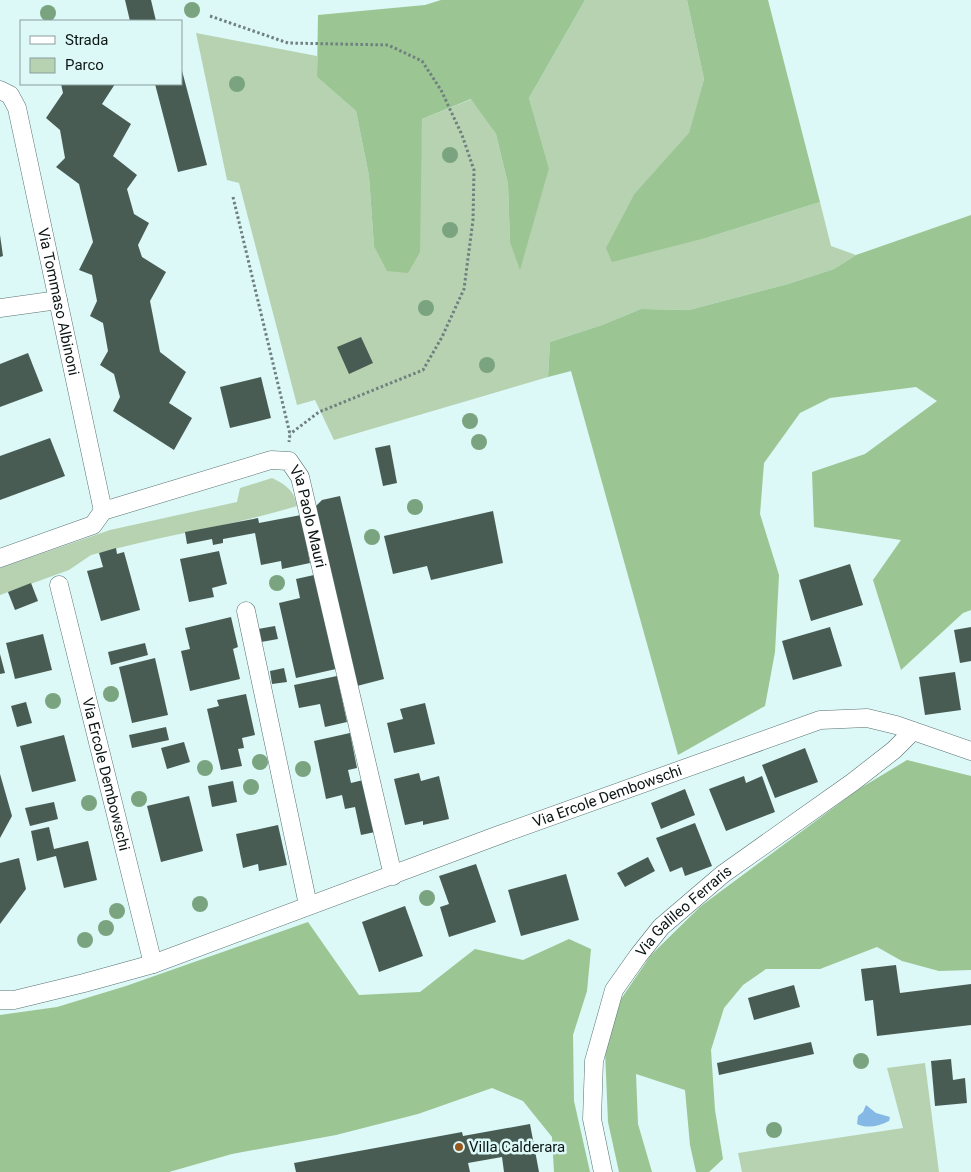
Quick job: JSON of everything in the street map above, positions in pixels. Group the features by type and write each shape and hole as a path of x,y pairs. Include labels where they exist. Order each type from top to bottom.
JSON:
{"street":[{"name":"Via Tommaso Albinoni","path":"5,92 17,108 103,510"},
{"path":"0,308 58,300"},
{"name":"Via Paolo Mauri","path":"0,558 93,525 103,510 271,460 289,461 300,477 393,876"},
{"name":"Via Ercole Dembowschi","path":"59,585 153,964"},
{"path":"246,611 308,905"},
{"name":"Via Ercole Dembowschi","path":"0,1000 14,1000 153,964 499,835 820,720 867,718 913,731 971,751"},
{"name":"Via Galileo Ferraris","path":"603,1172 592,1119 594,1061 614,990 661,927 723,874 846,787 894,750 913,731"}],"path":[{"path":"210,16 288,43 388,45 422,61 445,98 462,136 474,170 473,220 464,289 442,336 423,370 319,412 290,434"},
{"path":"233,197 290,434 289,461"}],"green space":[{"path":"441,0 585,0 529,98 549,168 520,270 510,242 508,184 496,134 471,99 422,119 420,252 408,273 387,271 374,246 369,176 356,111 317,77 318,15 425,5"},
{"path":"585,0 687,0 704,79 689,134 635,193 709,237 820,202 831,246 856,255 834,269 788,284 689,310 641,309 602,325 550,342 548,377 334,440 315,400 297,405 239,183 227,180 196,33 317,56 317,77 356,111 369,176 374,246 420,182 422,119 472,99 496,134 508,184 510,242 549,168 529,98"},
{"path":"687,0 768,0 820,202 709,237 612,262 606,248 635,193 689,133 704,79"},
{"path":"971,215 971,610 963,613 901,670 873,580 901,540 814,527 812,472 865,454 937,401 916,387 830,398 800,413 764,463 760,514 779,575 775,652 765,706 678,755 571,371 548,377 550,342 602,325 641,309 689,310 788,284 834,269 856,255"},
{"path":"272,478 289,489 294,496 297,506 91,555 69,570 0,595 0,568 110,530 237,502 240,488"},
{"path":"907,760 971,776 971,970 939,971 902,961 877,947 820,969 766,969 743,985 724,1008 711,1050 715,1110 723,1159 709,1172 696,1172 690,1145 685,1090 636,1074 638,1124 652,1172 619,1172 608,1122 605,1051 621,999 651,955 701,906 859,789"},
{"path":"308,922 359,995 420,992 475,949 523,960 569,939 591,949 587,991 573,1035 574,1101 590,1172 554,1172 552,1137 523,1101 492,1088 418,1114 336,1135 232,1154 169,1172 0,1172 0,1015 57,1007 126,986"},
{"path":"925,1063 939,1172 742,1172 738,1153 903,1128 887,1068"}],"water":[{"path":"866,1105 876,1113 890,1117 889,1121 873,1126 857,1124 858,1116 863,1112"}],"building":[{"path":"125,0 151,0 156,20 130,20"},
{"path":"182,71 207,165 178,172 155,85 182,85"},
{"path":"61,85 114,85 102,104 131,124 113,156 137,175 127,189 134,214 149,223 138,245 142,257 166,272 150,301 160,352 186,372 169,403 192,418 174,450 113,411 120,397 114,374 100,365 108,351 103,323 90,316 97,301 92,275 79,270 93,242 79,184 56,167 65,158 60,130 46,118 63,93"},
{"path":"0,235 3,256 0,257"},
{"path":"361,337 373,363 349,374 337,347"},
{"path":"28,353 43,391 0,407 0,364"},
{"path":"261,377 271,418 230,428 220,387"},
{"path":"50,438 65,476 0,500 0,456"},
{"path":"390,445 397,483 383,486 375,448"},
{"path":"340,496 384,679 357,686 315,507 322,500"},
{"path":"493,511 503,563 431,580 427,566 393,574 384,536"},
{"path":"301,515 310,563 282,569 281,561 261,565 255,533 223,539 223,543 213,545 212,539 187,544 185,532 258,518 259,523"},
{"path":"116,548 117,554 124,552 140,610 101,621 87,571 103,567 99,553"},
{"path":"219,551 227,584 212,588 214,597 189,602 180,559"},
{"path":"850,564 863,605 811,621 799,580"},
{"path":"314,575 336,669 296,678 279,603 300,598 296,579"},
{"path":"31,583 38,601 15,610 8,592"},
{"path":"231,617 238,647 233,649 240,679 190,691 181,651 190,649 185,628"},
{"path":"275,626 278,639 261,642 258,629"},
{"path":"830,627 842,666 793,680 782,641"},
{"path":"971,627 971,661 960,663 954,630"},
{"path":"43,634 52,670 15,679 6,643"},
{"path":"145,643 148,655 111,665 108,652"},
{"path":"0,654 5,673 0,674"},
{"path":"155,658 168,715 132,723 119,667"},
{"path":"284,668 287,682 272,684 270,671"},
{"path":"955,672 961,710 925,715 919,677"},
{"path":"337,676 347,722 325,727 320,704 299,708 294,685"},
{"path":"246,694 255,735 242,738 244,748 238,749 242,766 221,770 207,709 219,706 217,700"},
{"path":"26,702 32,723 17,727 11,706"},
{"path":"425,703 435,744 394,753 387,723 403,719 400,709"},
{"path":"166,727 169,740 132,748 129,735"},
{"path":"350,733 357,768 348,770 351,783 363,780 375,832 361,835 355,807 345,809 342,795 326,799 314,741"},
{"path":"64,735 76,781 32,792 20,746"},
{"path":"184,742 190,762 167,769 161,748"},
{"path":"805,748 818,782 775,798 762,765"},
{"path":"419,773 421,781 439,776 449,819 423,825 423,821 405,825 394,779"},
{"path":"0,774 12,816 0,838"},
{"path":"744,776 746,783 762,776 775,812 726,831 709,789"},
{"path":"233,781 237,802 212,807 208,786"},
{"path":"685,789 695,815 661,829 651,803"},
{"path":"189,796 203,851 161,862 147,806"},
{"path":"54,802 58,819 30,826 25,808"},
{"path":"695,823 712,866 685,876 682,867 670,872 656,838"},
{"path":"278,825 287,865 259,871 258,864 243,868 236,834"},
{"path":"49,827 54,849 88,841 97,880 64,888 56,856 37,861 31,831"},
{"path":"648,857 655,871 625,887 617,873"},
{"path":"19,858 26,889 0,924 0,863"},
{"path":"476,864 496,922 449,937 440,907 449,904 439,876"},
{"path":"566,874 579,920 521,936 508,890"},
{"path":"405,906 423,956 379,972 362,922"},
{"path":"896,965 900,993 971,984 971,1025 877,1036 873,1000 865,1001 861,969"},
{"path":"794,985 800,1007 754,1020 748,998"},
{"path":"811,1042 814,1054 719,1075 717,1063"},
{"path":"951,1059 953,1080 965,1078 967,1103 935,1106 931,1061"},
{"name":"Villa Calderara","path":"530,1124 539,1172 504,1172 502,1157 468,1163 470,1172 296,1172 294,1163 462,1132 463,1136"}],"place":[{"name":"Villa Calderara","path":"459,1147"}]}
